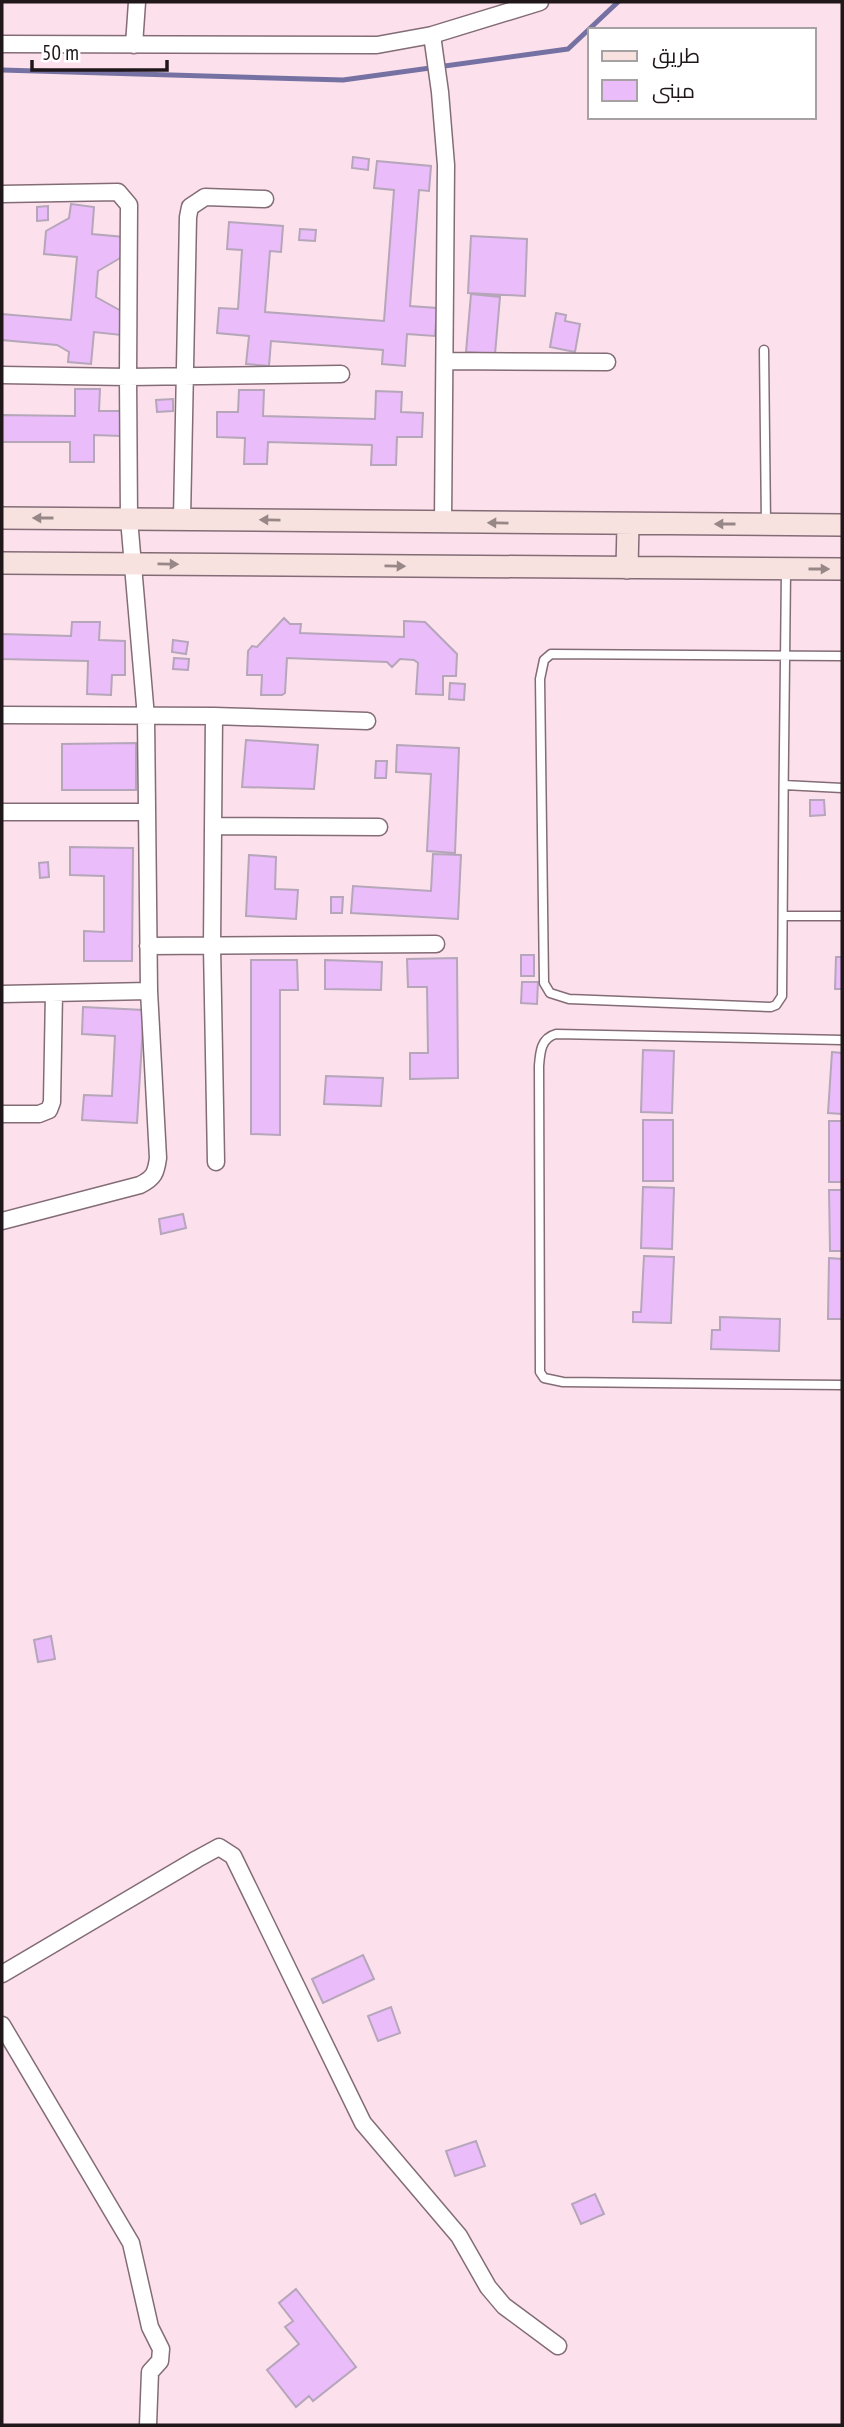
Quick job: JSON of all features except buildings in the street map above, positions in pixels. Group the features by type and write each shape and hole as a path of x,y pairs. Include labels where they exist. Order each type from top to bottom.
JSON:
{"street":[{"path":"134,45 137,2"},
{"path":"2,44 377,45 432,35 540,2"},
{"path":"432,35 446,165 443,523"},
{"path":"2,194 118,192 129,205 129,519 146,717 149,990 158,1158 156,1173 151,1180 140,1185 2,1221"},
{"path":"183,519 190,207 205,198 265,199"},
{"path":"445,361 607,362"},
{"path":"2,375 128,377 341,374"},
{"path":"2,518 842,525"},
{"path":"627,568 628,524"},
{"path":"2,564 842,569"},
{"path":"2,715 214,716 367,721"},
{"path":"214,716 212,946 216,1162"},
{"path":"2,812 147,812"},
{"path":"213,826 379,827"},
{"path":"148,946 436,944"},
{"path":"2,994 149,990"},
{"path":"2,1114 39,1114 49,1110 52,1102 54,993"},
{"path":"2,1974 197,1859 219,1847 227,1850 233,1856 363,2123 459,2236 488,2287 504,2306 558,2346"},
{"path":"2,2025 131,2244 150,2327 161,2349 160,2361 150,2372 148,2425"}],"lane":[{"path":"764,350 766,524"},
{"path":"786,569 785,655 783,916 782,996 776,1005 771,1007 569,999 550,993 544,983 540,679 544,660 551,654 785,655 842,656"},
{"path":"784,785 842,788"},
{"path":"783,916 842,916"},
{"path":"842,1040 555,1034 548,1036 543,1043 539,1066 540,1372 544,1378 563,1382 842,1385"}],"waterway":[{"path":"590,28 618,2"},
{"path":"2,70 343,80 568,49 588,30"}]}
